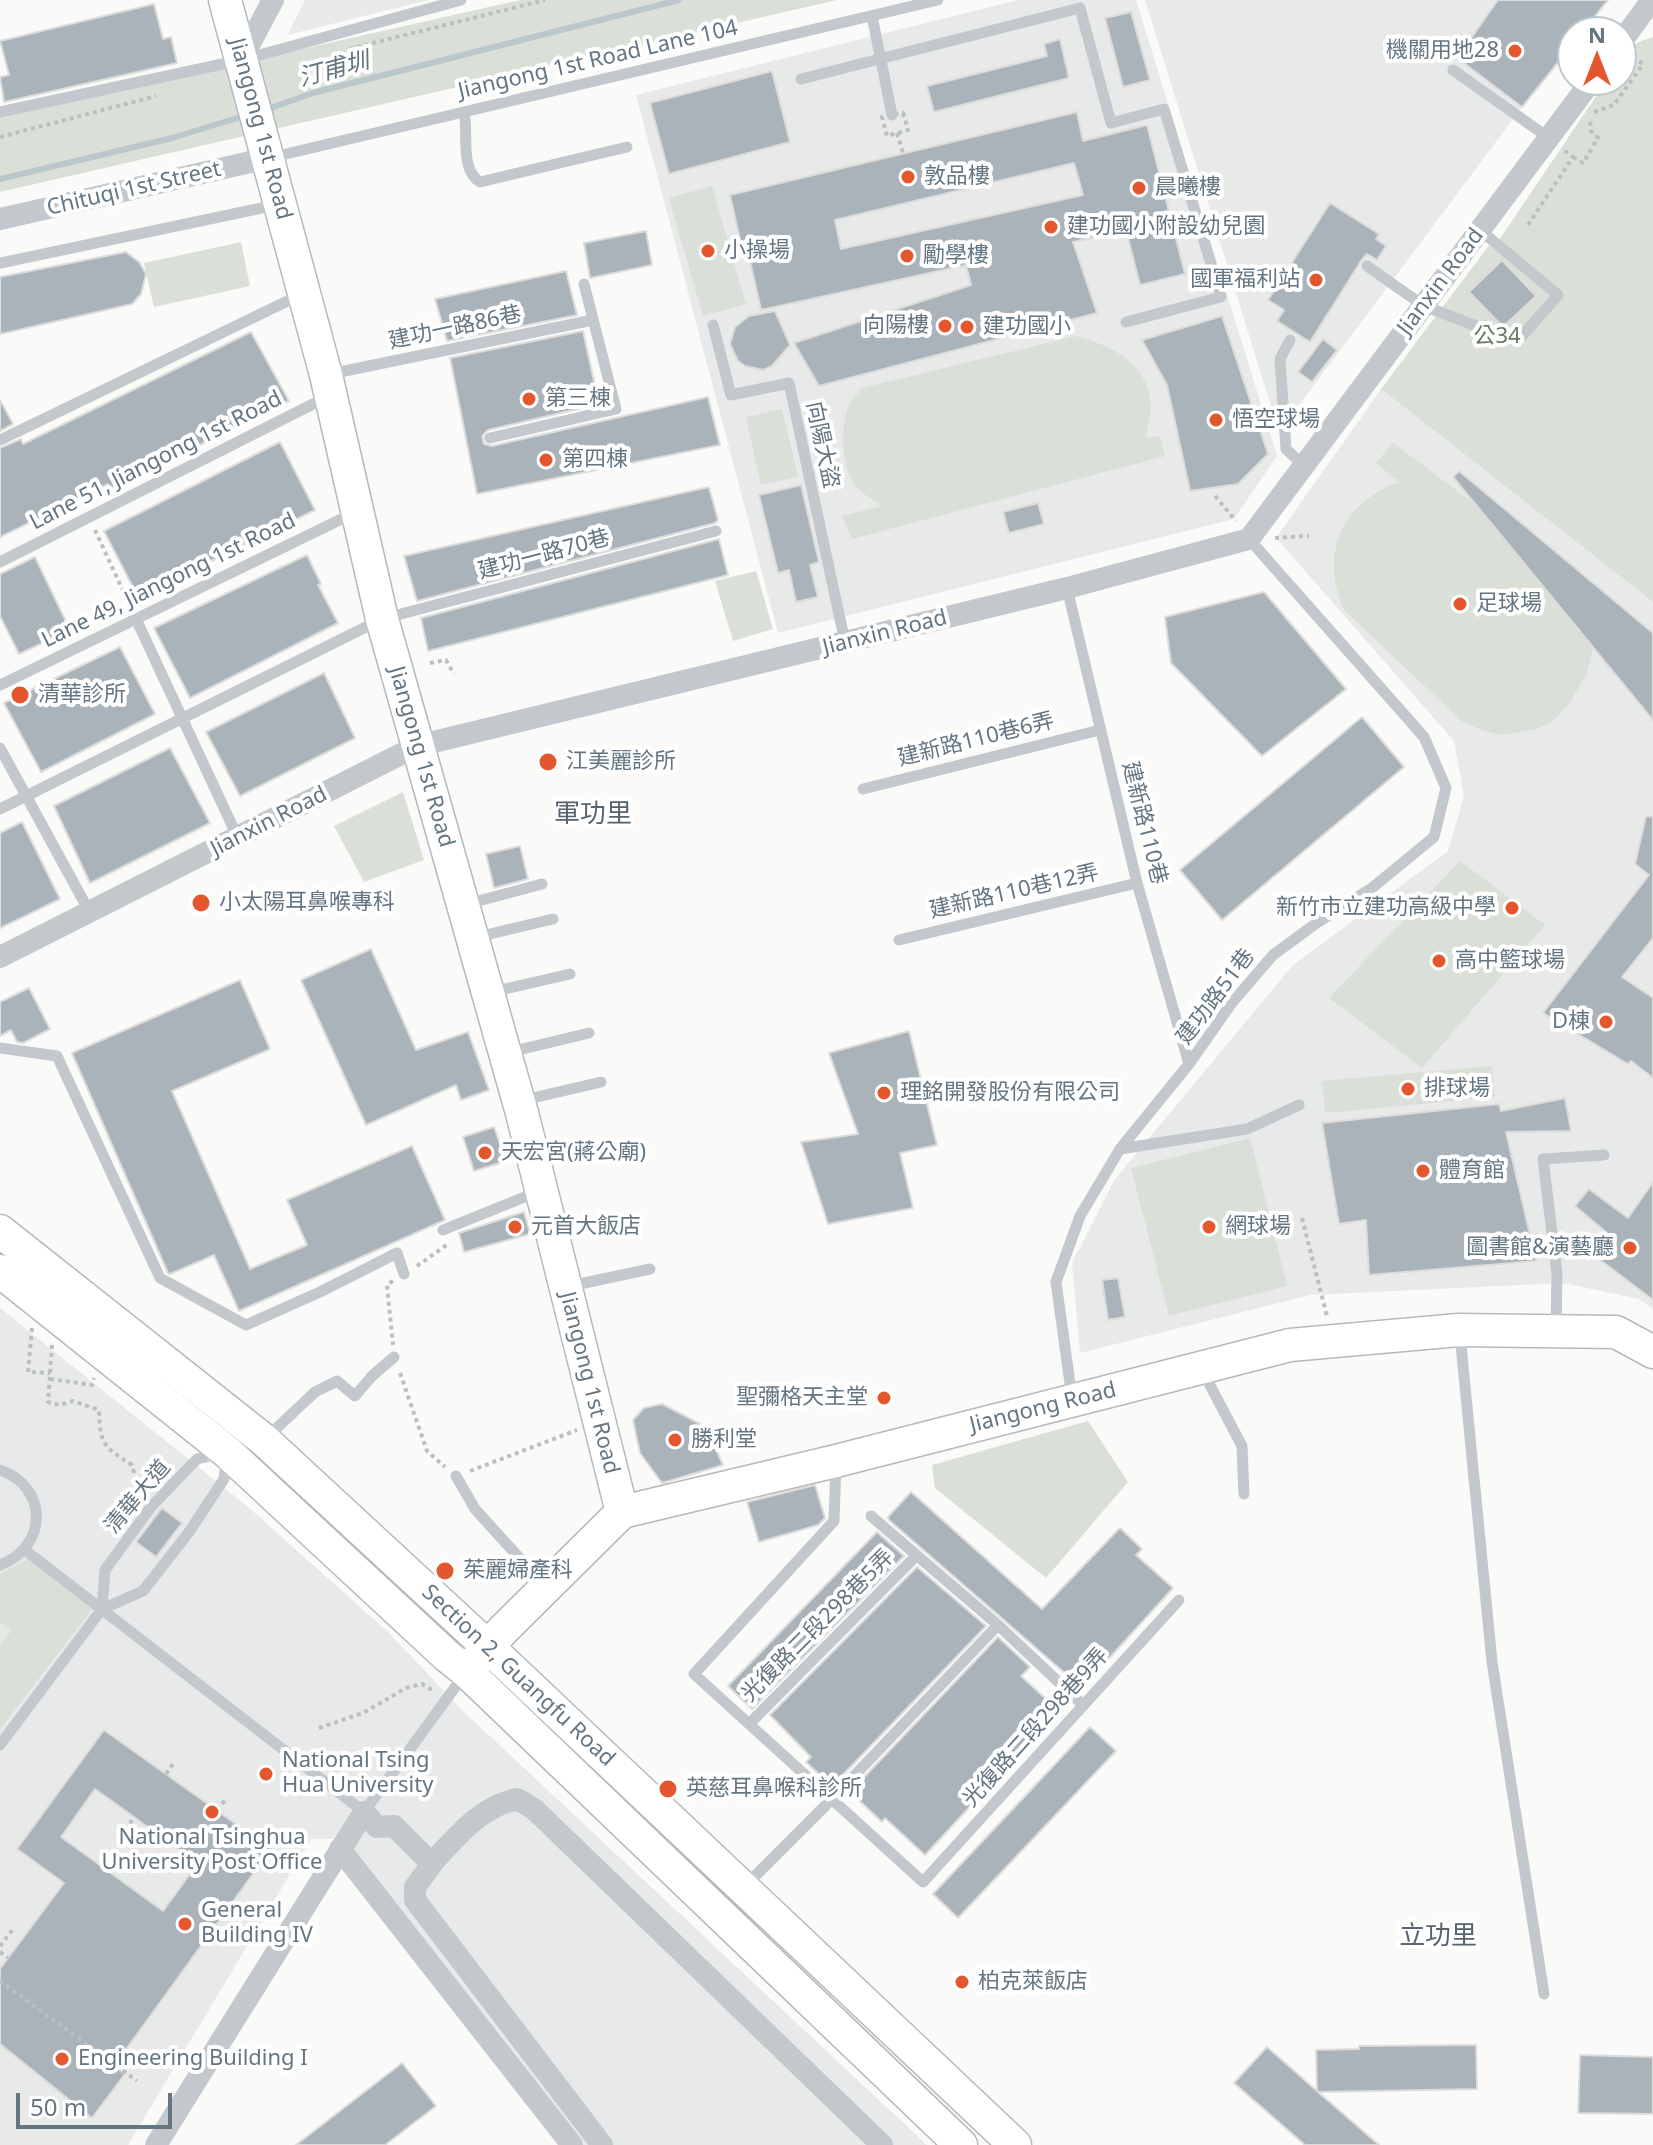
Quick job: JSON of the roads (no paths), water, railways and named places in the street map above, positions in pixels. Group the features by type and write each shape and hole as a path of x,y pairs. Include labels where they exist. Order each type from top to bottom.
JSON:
{"street":[{"name":"Jiangong 1st Road","path":"225,0 328,385 382,619 519,1102 622,1512"},
{"path":"243,67 273,0"},
{"path":"1637,28 1652,0"},
{"name":"Jianxin Road","path":"0,957 417,746 1067,588 1249,539 1480,230 1555,143 1583,96"},
{"name":"Chituqi 1st Street","path":"0,219 268,158"},
{"name":"Section 2, Guangfu Road","path":"0,1231 256,1434 487,1646 1015,2145"},
{"name":"Section 2, Guangfu Road","path":"0,1271 227,1452 467,1672 961,2145"},
{"name":"Jiangong Road","path":"622,1512 836,1461 1290,1345 1459,1330 1616,1332 1653,1352"},
{"path":"227,1452 256,1434"},
{"path":"467,1672 487,1646 622,1512"},
{"path":"602,2145 415,1900 415,1887 431,1864 477,1815 496,1804 517,1799 534,1809 882,2145"},
{"path":"156,2145 364,1812 377,1827 394,1826 431,1864"},
{"path":"340,1849 572,2145"}],"lane":[{"path":"0,112 243,67 461,0"},
{"name":"Jiangong 1st Road Lane 104","path":"268,158 938,0"},
{"path":"801,79 1080,8 1111,123 1164,109 1221,297 1126,322"},
{"path":"872,16 892,115"},
{"path":"1453,70 1555,143"},
{"path":"464,112 467,164 473,178 480,182 627,147"},
{"path":"0,263 280,204"},
{"path":"1367,266 1424,306 1505,337 1522,336 1558,295 1480,230"},
{"path":"490,438 616,409 584,284"},
{"path":"0,440 304,293"},
{"name":"建功一路86巷","path":"328,385 593,320"},
{"name":"向陽大盜","path":"713,325 731,395 789,383 845,642"},
{"path":"1290,340 1280,359 1286,449 1304,466"},
{"name":"Lane 51, Jiangong 1st Road","path":"0,562 89,517 328,385"},
{"name":"Lane 49, Jiangong 1st Road","path":"0,685 356,512"},
{"name":"建功一路70巷","path":"0,809 382,619 716,531"},
{"name":"建功路51巷","path":"1072,1399 1056,1282 1080,1216 1120,1149 1189,1064 1231,1004 1273,955 1372,888 1434,837 1446,788 1424,737 1249,539"},
{"name":"建新路110巷","path":"1067,588 1137,883 1189,1064"},
{"path":"136,619 238,838"},
{"name":"建新路110巷6弄","path":"863,789 1100,730"},
{"path":"0,748 89,911"},
{"name":"建新路110巷12弄","path":"899,940 1137,883"},
{"path":"462,905 542,884"},
{"path":"472,938 553,919"},
{"path":"488,993 570,974"},
{"path":"505,1053 589,1033"},
{"path":"0,1048 57,1056 160,1278 246,1325 397,1253 404,1274"},
{"path":"519,1102 601,1082"},
{"path":"1120,1149 1247,1129 1299,1105"},
{"path":"1556,1331 1557,1274 1543,1159 1604,1155"},
{"path":"443,1230 542,1190"},
{"path":"566,1287 650,1269"},
{"path":"1459,1330 1492,1662 1544,1994"},
{"path":"256,1434 315,1392 337,1381 355,1396 394,1357"},
{"path":"1201,1367 1242,1446 1244,1494"},
{"path":"0,1745 102,1609 143,1591 189,1532 224,1479 227,1452"},
{"name":"清華大道","path":"102,1609 105,1570 151,1507 197,1459 227,1452"},
{"path":"832,1799 694,1674 834,1521 836,1461"},
{"path":"0,1470 17,1478 28,1489 35,1504 37,1520 25,1550 0,1565"},
{"path":"456,1476 475,1509 546,1588"},
{"path":"871,1516 998,1625 1083,1705"},
{"path":"25,1550 364,1812 467,1672"},
{"name":"光復路二段298巷5弄","path":"749,1724 916,1556"},
{"name":"光復路二段298巷9弄","path":"832,1799 923,1882 1179,1600"},
{"path":"743,1888 998,1625"}],"waterway":[{"name":"汀甫圳","path":"265,110 313,93 679,0"},
{"name":"汀甫圳","path":"0,179 172,138 247,115"}],"place":[{"name":"機關用地28","path":"1515,51"},
{"name":"敦品樓","path":"908,177"},
{"name":"晨曦樓","path":"1139,188"},
{"name":"建功國小附設幼兒園","path":"1051,227"},
{"name":"小操場","path":"708,251"},
{"name":"勵學樓","path":"907,256"},
{"name":"國軍福利站","path":"1316,280"},
{"name":"向陽樓","path":"945,326"},
{"name":"建功國小","path":"967,327"},
{"name":"第三棟","path":"529,399"},
{"name":"悟空球場","path":"1216,420"},
{"name":"第四棟","path":"546,460"},
{"name":"足球場","path":"1460,604"},
{"name":"清華診所","path":"20,695"},
{"name":"江美麗診所","path":"548,762"},
{"name":"小太陽耳鼻喉專科","path":"201,903"},
{"name":"新竹市立建功高級中學","path":"1512,908"},
{"name":"高中籃球場","path":"1439,961"},
{"name":"D棟","path":"1606,1022"},
{"name":"排球場","path":"1408,1089"},
{"name":"理銘開發股份有限公司","path":"884,1093"},
{"name":"天宏宮(蔣公廟)","path":"485,1153"},
{"name":"體育館","path":"1423,1171"},
{"name":"元首大飯店","path":"515,1227"},
{"name":"網球場","path":"1209,1227"},
{"name":"圖書館&演藝廳","path":"1630,1248"},
{"name":"聖彌格天主堂","path":"884,1398"},
{"name":"勝利堂","path":"675,1440"},
{"name":"茱麗婦產科","path":"445,1571"},
{"name":"National Tsing Hua University","path":"266,1774"},
{"name":"英慈耳鼻喉科診所","path":"668,1789"},
{"name":"National Tsinghua University Post Office","path":"212,1812"},
{"name":"General Building IV","path":"185,1924"},
{"name":"柏克萊飯店","path":"962,1982"},
{"name":"Engineering Building I","path":"62,2059"}],"district":[{"name":"軍功里","path":"593,815"},
{"name":"立功里","path":"1438,1937"}],"park label":[{"name":"公34","path":"1497,337"}]}
